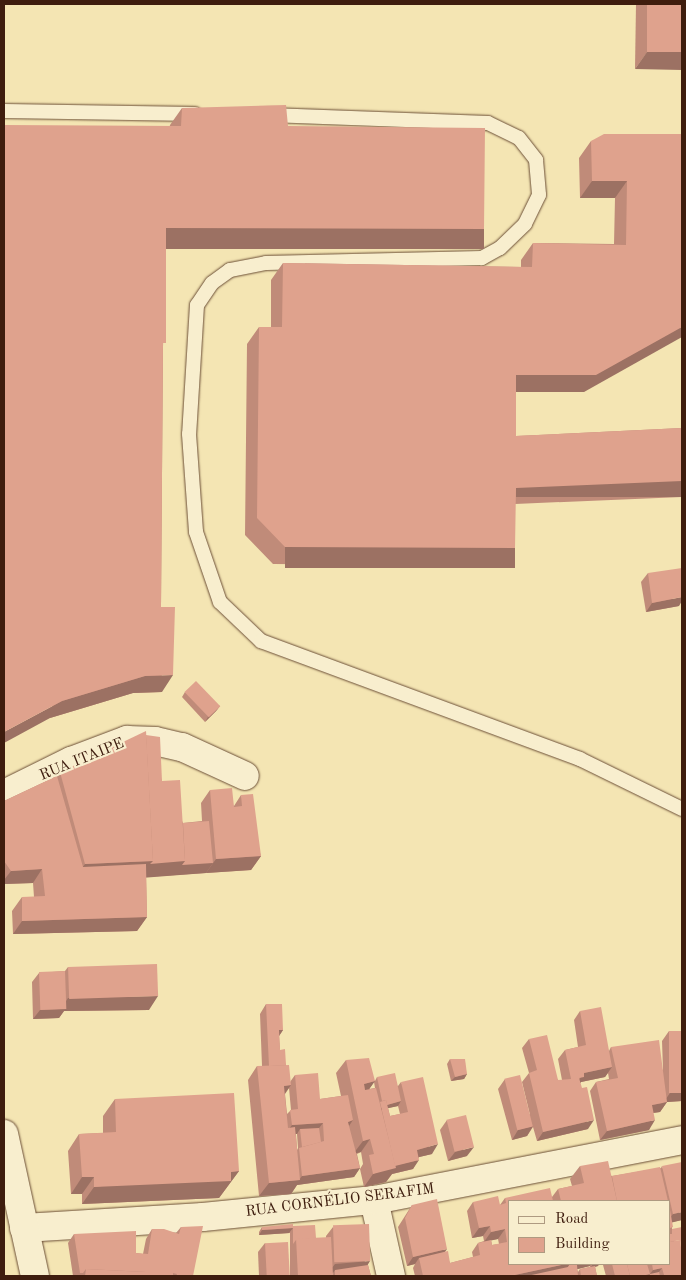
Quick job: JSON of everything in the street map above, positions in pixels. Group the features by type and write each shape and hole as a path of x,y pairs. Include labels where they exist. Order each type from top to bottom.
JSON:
{"street":[{"name":"RUA ITAIPE","path":"4,794 71,761 127,740 155,741 182,747 246,776"},
{"path":"4,1134 35,1276"},
{"name":"RUA CORNÉLIO SERAFIM","path":"24,1228 203,1217 374,1200 682,1140"},
{"path":"374,1200 391,1276"}],"lane":[{"path":"4,111 214,114"},
{"path":"253,115 488,124 518,138 536,160 539,195 524,224 500,248 482,258 266,263 230,270 212,283 197,305 189,434 196,532 220,602 261,640 580,759 682,809"}],"building":[{"path":"647,4 682,4 682,52 647,52"},
{"path":"286,105 288,126 485,128 484,229 166,228 166,343 163,343 161,607 175,607 173,675 145,676 62,701 4,732 4,125 181,126 182,108"},
{"path":"604,134 682,134 682,327 596,375 516,375 516,436 682,428 682,481 516,488 515,548 285,547 257,518 259,327 282,327 283,263 532,267 533,243 626,245 627,181 592,181 591,141"},
{"path":"682,568 682,597 652,603 648,573"},
{"path":"196,681 220,706 209,717 184,692"},
{"path":"146,731 153,861 85,864 60,772"},
{"path":"146,735 160,737 162,781 180,780 185,861 150,864 153,861"},
{"path":"57,776 83,867 146,864 147,917 22,921 22,897 45,896 42,869 11,871 4,861 4,801"},
{"path":"232,788 234,807 242,806 241,795 253,794 261,856 216,859 210,790"},
{"path":"209,821 213,863 182,865 185,861 183,823"},
{"path":"157,964 158,996 69,999 68,967"},
{"path":"65,971 66,1009 40,1010 39,972"},
{"path":"266,1004 282,1004 283,1030 279,1030 280,1050 285,1049 286,1065 269,1066"},
{"path":"601,1007 612,1067 584,1073 584,1077 579,1078 582,1088 587,1087 594,1120 543,1132 529,1073 537,1070 529,1039 547,1035 558,1080 571,1079 565,1050 586,1045 580,1011"},
{"path":"669,1031 682,1031 682,1093 669,1093"},
{"path":"659,1040 667,1102 652,1105 655,1120 607,1131 596,1082 618,1078 611,1047"},
{"path":"369,1058 375,1081 364,1084 365,1090 376,1088 396,1168 373,1174 369,1155 374,1154 370,1139 363,1141 346,1060"},
{"path":"450,1059 465,1059 467,1074 455,1077"},
{"path":"289,1065 291,1085 284,1086 288,1128 295,1127 300,1180 269,1183 257,1066"},
{"path":"318,1073 320,1099 348,1095 353,1120 348,1122 360,1168 302,1176 299,1148 324,1141 323,1123 292,1125 290,1110 298,1109 295,1075"},
{"path":"395,1073 401,1101 387,1105 386,1100 382,1101 377,1077"},
{"path":"520,1075 533,1126 517,1130 504,1079"},
{"path":"423,1077 438,1144 417,1150 419,1160 395,1166 380,1102 386,1100 390,1116 408,1112 401,1082"},
{"path":"234,1093 239,1171 231,1172 231,1181 94,1187 94,1177 82,1177 79,1134 116,1132 115,1099"},
{"path":"466,1115 474,1147 455,1152 447,1120"},
{"path":"319,1128 321,1142 302,1147 300,1129"},
{"path":"608,1161 617,1200 561,1200 558,1189 584,1183 580,1166"},
{"path":"682,1162 682,1212 673,1214 662,1166"},
{"path":"660,1167 668,1200 617,1200 612,1176"},
{"path":"550,1188 553,1200 508,1200 508,1265 561,1265 510,1276 423,1276 419,1258 448,1251 450,1263 480,1255 478,1243 491,1240 492,1245 507,1242 505,1229 491,1232 490,1226 479,1228 473,1202 498,1196 500,1205 506,1203 505,1198"},
{"path":"437,1199 447,1249 413,1257 405,1218 412,1205"},
{"path":"293,1224 293,1228 262,1230 262,1227"},
{"path":"369,1224 370,1261 334,1262 333,1225"},
{"path":"315,1225 316,1238 296,1240 293,1244 293,1226"},
{"path":"203,1226 193,1276 176,1276 177,1274 173,1273 173,1276 146,1276 146,1272 86,1269 83,1273 80,1273 74,1234 136,1231 136,1253 148,1254 152,1229 164,1229 179,1234 181,1227"},
{"path":"682,1227 682,1255 680,1240 671,1242 672,1229"},
{"path":"331,1237 333,1276 298,1276 296,1239"},
{"path":"680,1240 682,1276 660,1276 664,1275 662,1268 653,1270 652,1265 671,1265 671,1242"},
{"path":"288,1242 290,1276 267,1276 265,1243"},
{"path":"368,1265 371,1276 335,1276 335,1270"},
{"path":"569,1265 577,1265 578,1276 527,1276 568,1267"},
{"path":"612,1265 627,1265 630,1276 615,1276"},
{"path":"627,1265 647,1265 650,1274 630,1276"},
{"path":"595,1266 597,1276 581,1276 580,1269"},
{"path":"86,1269 146,1272 146,1276 85,1276"},
{"path":"659,1272 660,1276 650,1276 650,1274"}]}
